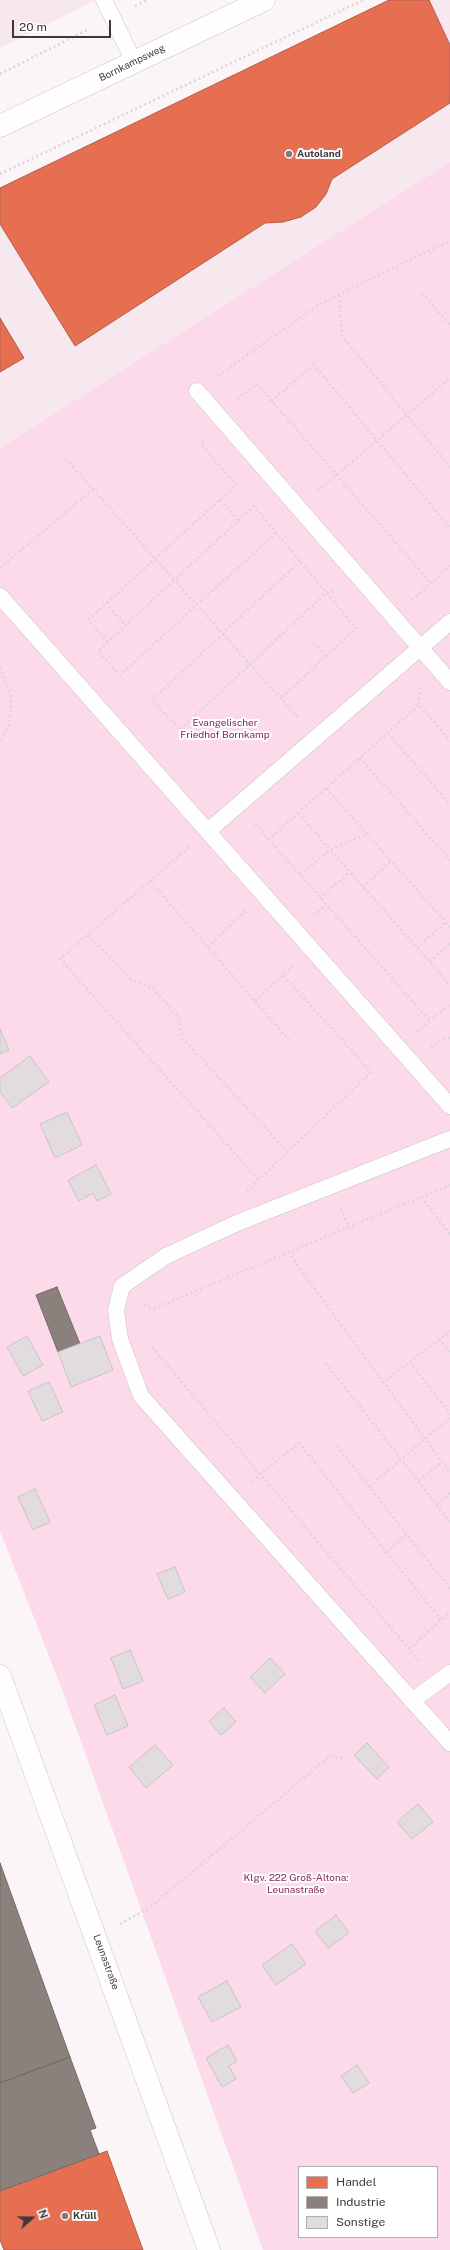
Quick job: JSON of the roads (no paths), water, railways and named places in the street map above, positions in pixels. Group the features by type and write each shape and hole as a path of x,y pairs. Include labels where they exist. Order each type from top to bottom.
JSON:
{"street":[{"name":"Bornkampsweg","path":"0,126 264,0"},
{"name":"Leunastraße","path":"0,1676 209,2250"}],"lane":[{"path":"104,0 134,62"},
{"path":"197,391 450,682"},
{"path":"0,596 450,1106"},
{"path":"208,831 450,622"},
{"path":"450,1139 237,1223 166,1256 122,1286 116,1310 120,1339 141,1396 450,1743"},
{"path":"412,1701 450,1673"}],"place":[{"name":"Autoland","path":"289,154"},
{"name":"Krüll","path":"65,2216"}],"park label":[{"name":"Evangelischer Friedhof Bornkamp","path":"225,728"},
{"name":"Klgv. 222 Groß-Altona: Leunastraße","path":"296,1884"}]}
